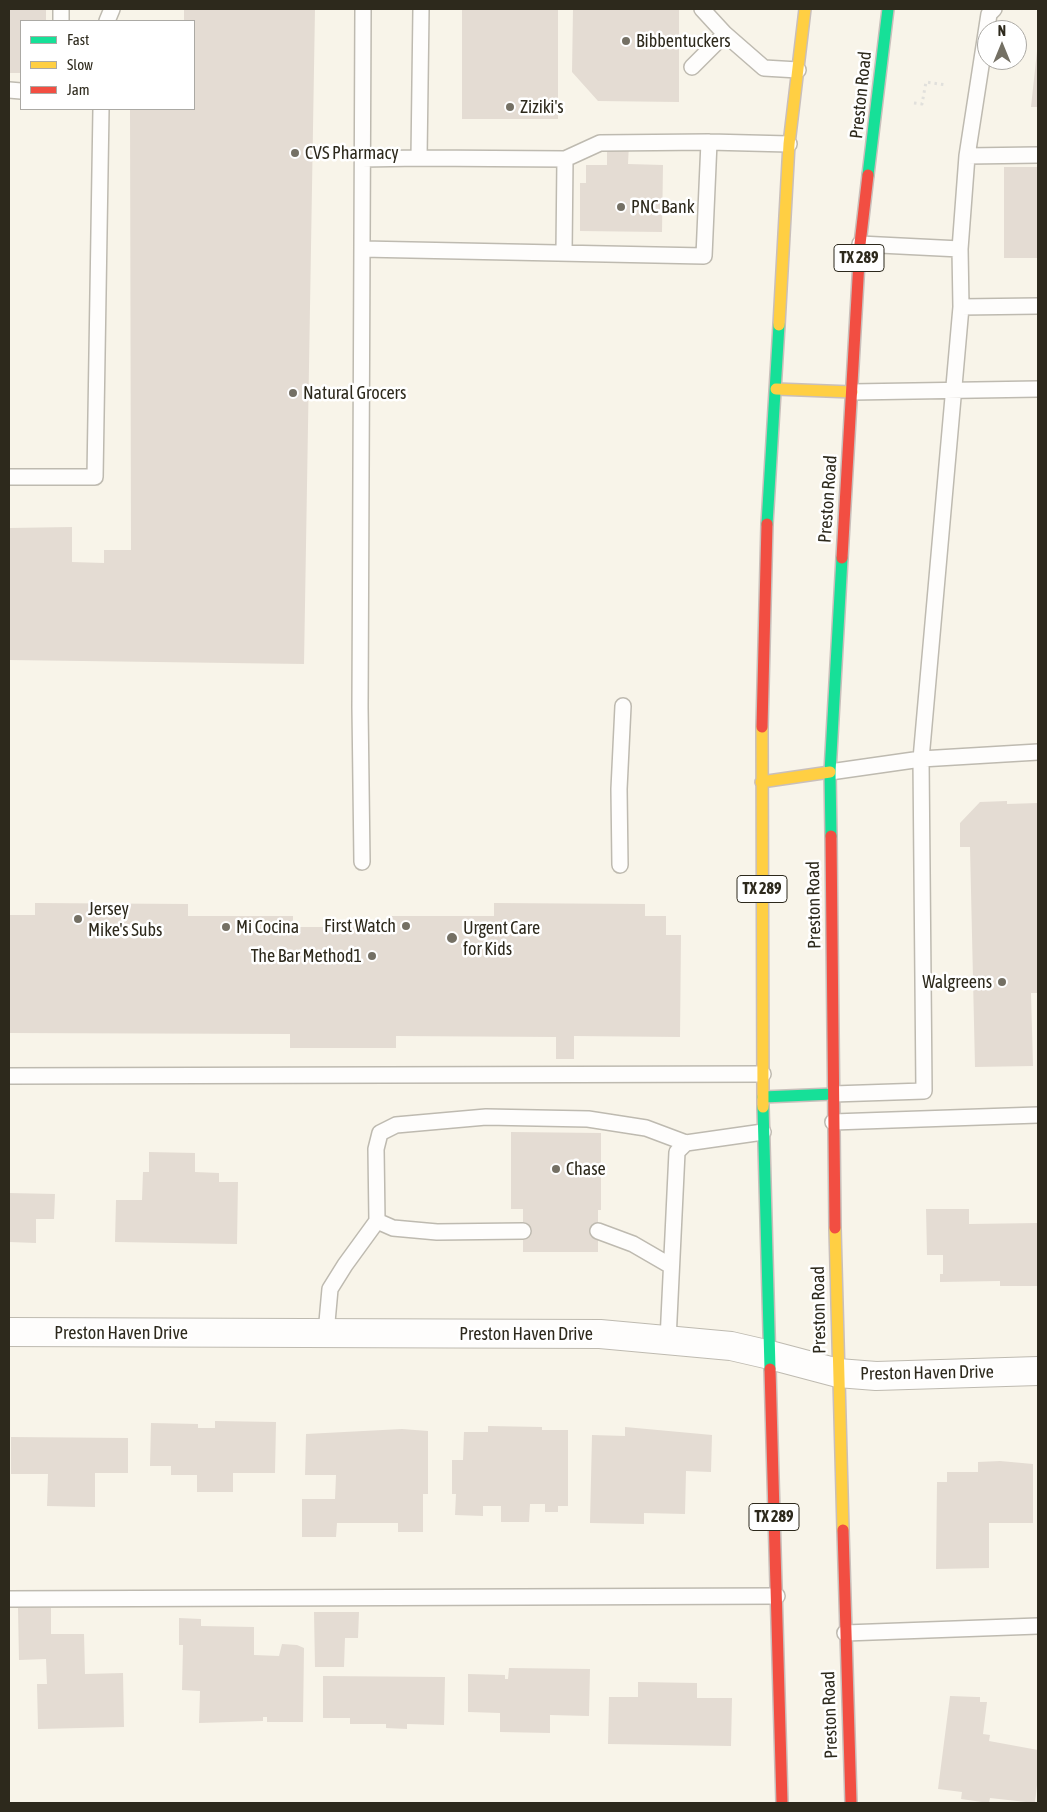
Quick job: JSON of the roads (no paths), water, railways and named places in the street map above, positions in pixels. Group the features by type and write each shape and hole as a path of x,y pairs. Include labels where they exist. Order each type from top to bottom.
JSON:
{"main road":[{"name":"TX 289","path":"782,1803 763,1132 761,782 766,546 776,389 782,244 789,144 805,9"},
{"name":"Preston Road","path":"851,1803 832,1094 830,772 860,244 888,9"},
{"path":"776,389 852,392"},
{"path":"761,782 830,772"},
{"path":"763,1097 832,1094"}],"street":[{"name":"Preston Haven Drive","path":"9,1332 600,1334 731,1346 770,1354 838,1373 876,1376 1038,1371"}],"lane":[{"path":"362,862 363,9"},
{"path":"419,158 421,9"},
{"path":"702,9 725,34 764,68 798,70"},
{"path":"832,1094 924,1091 921,759 960,307 960,249 967,156 989,14 994,9"},
{"path":"692,67 725,34"},
{"path":"9,477 95,476 101,110"},
{"path":"362,159 565,159 600,143 709,142 789,144"},
{"path":"362,249 704,256 709,142"},
{"path":"967,156 1038,155"},
{"path":"564,252 565,159"},
{"path":"860,244 960,249"},
{"path":"960,307 1038,306"},
{"path":"852,392 1038,389"},
{"path":"620,865 619,789 623,706"},
{"path":"830,772 921,759 1038,752"},
{"path":"9,1076 763,1074"},
{"path":"833,1122 1038,1115"},
{"path":"326,1333 330,1289 377,1221 376,1149 380,1133 396,1125 486,1117 588,1119 646,1128 686,1143 763,1132"},
{"path":"668,1340 677,1152 686,1143"},
{"path":"377,1221 393,1228 437,1232 523,1231"},
{"path":"598,1231 633,1244 671,1266"},
{"path":"9,1599 777,1596"},
{"path":"846,1632 1038,1626"}],"place":[{"name":"Bibbentuckers","path":"626,41"},
{"name":"Ziziki's","path":"510,107"},
{"name":"CVS Pharmacy","path":"295,153"},
{"name":"PNC Bank","path":"621,207"},
{"name":"Natural Grocers","path":"293,393"},
{"name":"Jersey Mike's Subs","path":"78,919"},
{"name":"First Watch","path":"406,926"},
{"name":"Mi Cocina","path":"226,927"},
{"name":"Urgent Care for Kids","path":"452,938"},
{"name":"The Bar Method1","path":"372,956"},
{"name":"Walgreens","path":"1002,982"},
{"name":"Chase","path":"556,1169"}]}
